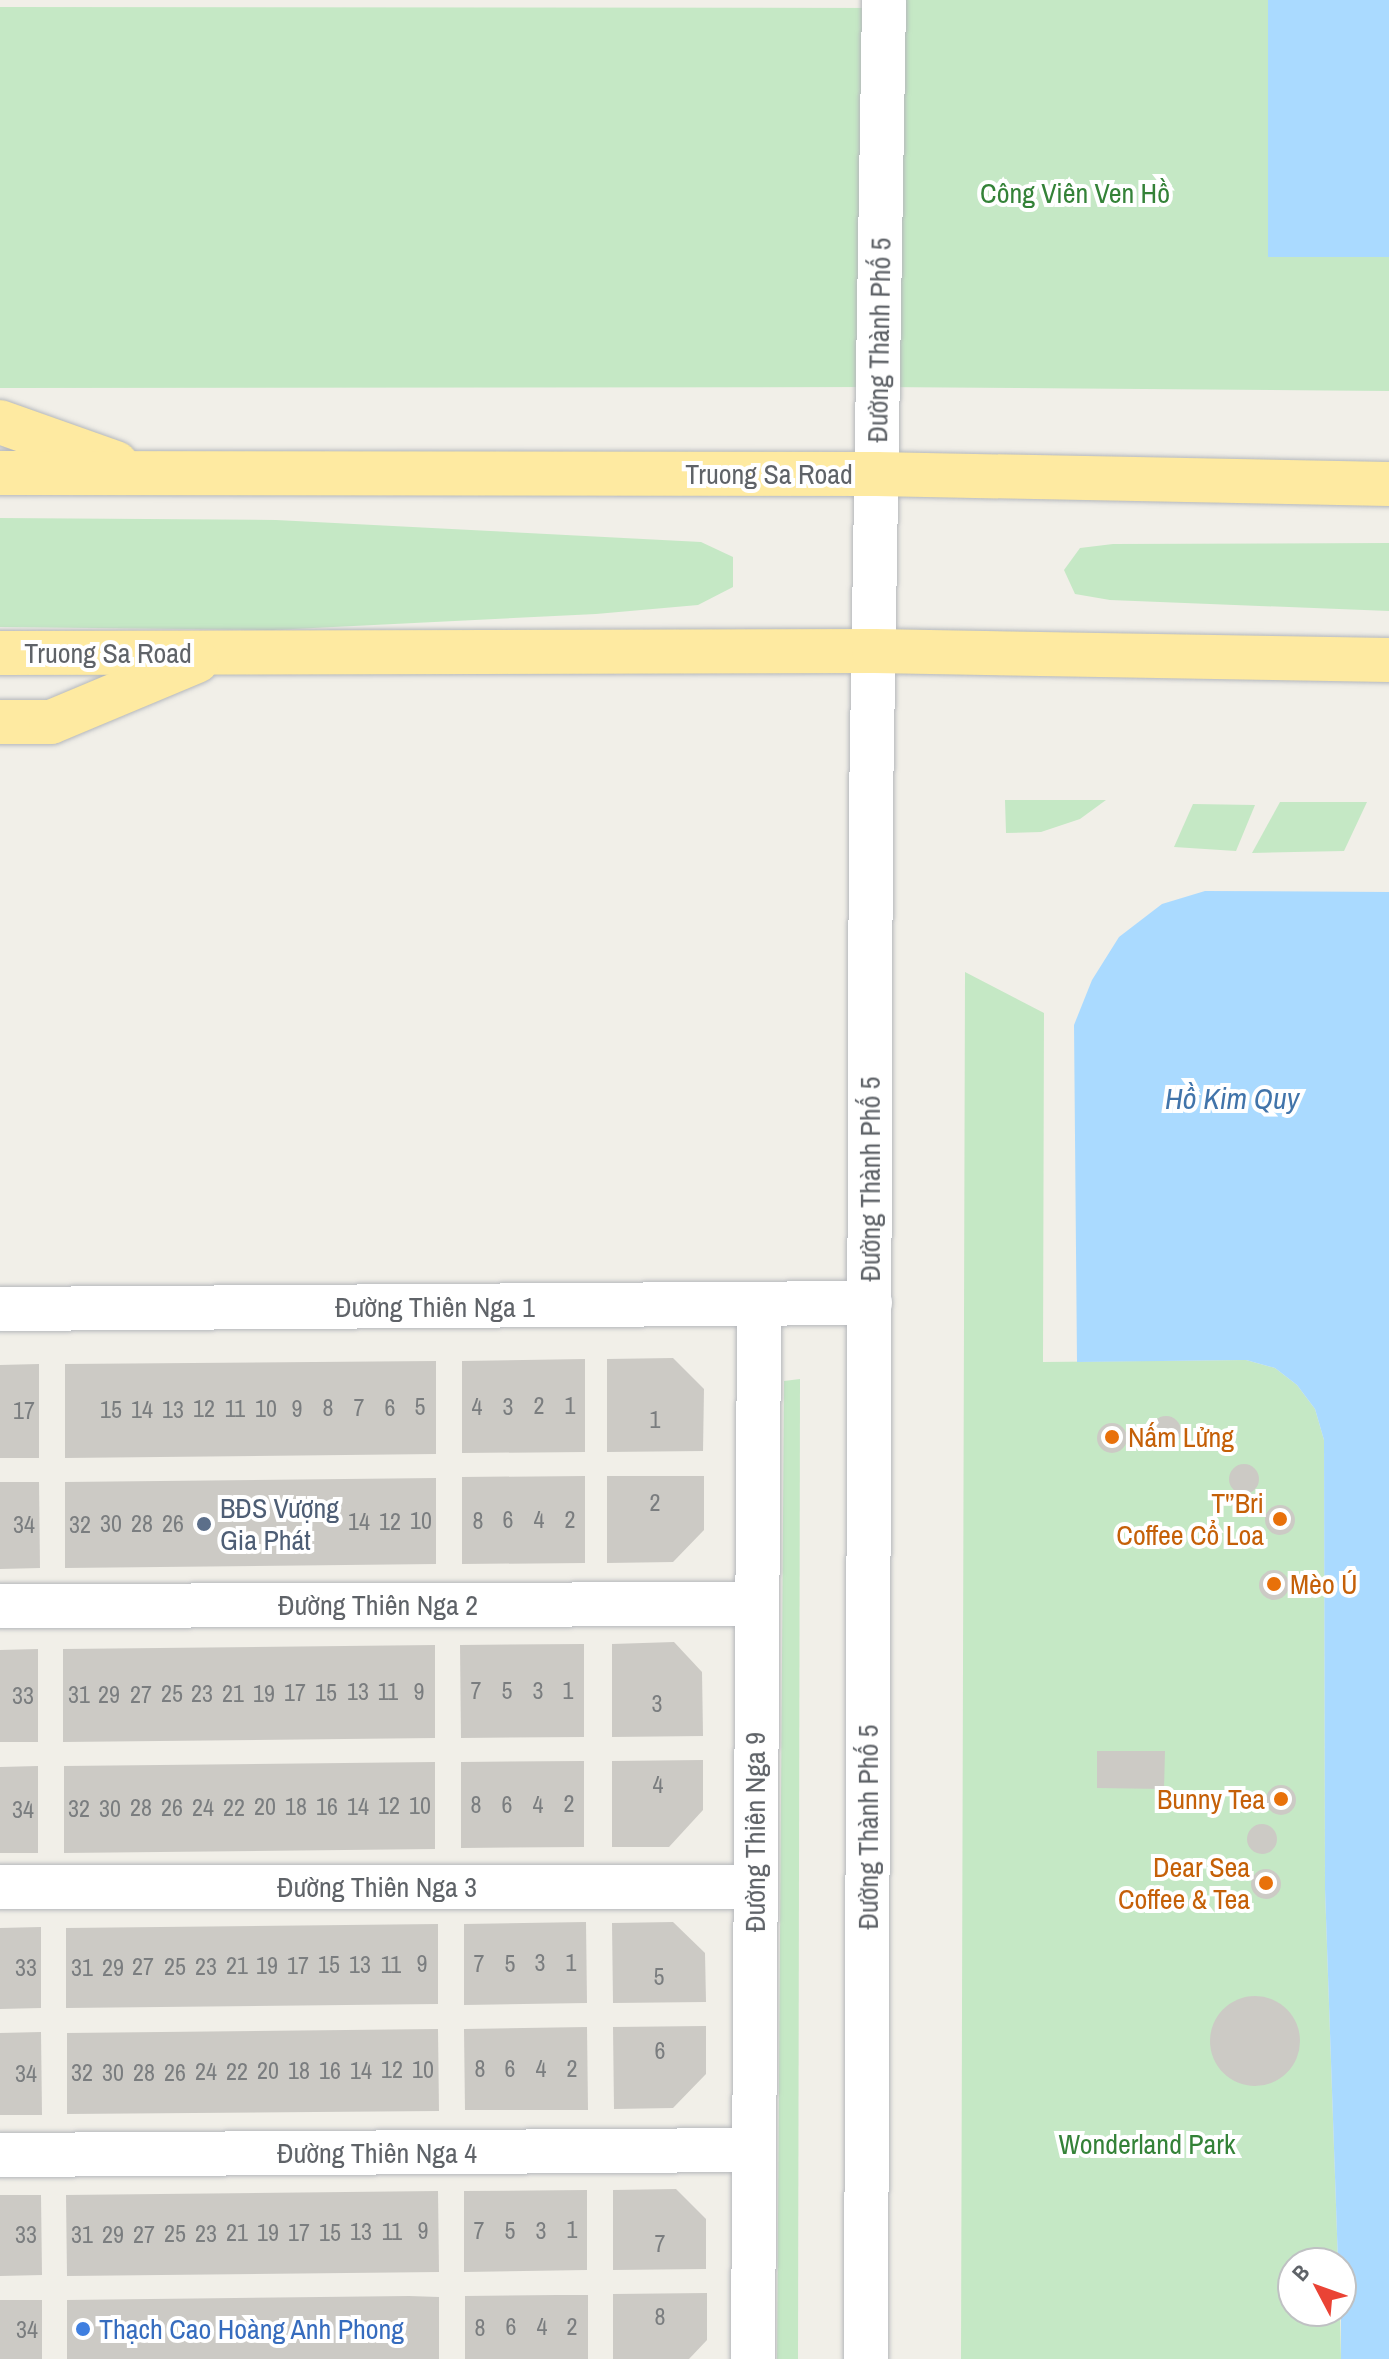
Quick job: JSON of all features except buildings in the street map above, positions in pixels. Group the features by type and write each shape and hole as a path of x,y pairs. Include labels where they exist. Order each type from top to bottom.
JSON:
{"highway":[{"name":"Truong Sa Road","path":"0,422 149,474"},
{"name":"Truong Sa Road","path":"0,473 876,474 1389,484"},
{"name":"Truong Sa Road","path":"0,653 874,651 1389,660"},
{"name":"Truong Sa Road","path":"0,722 51,722 216,653"}],"street":[{"name":"Đường Thành Phố 5","path":"866,2359 874,651 884,0"},
{"name":"Đường Thiên Nga 1","path":"0,1309 870,1303"},
{"name":"Đường Thiên Nga 9","path":"753,2359 759,1305"},
{"name":"Đường Thiên Nga 2","path":"0,1606 757,1604"},
{"name":"Đường Thiên Nga 3","path":"0,1887 755,1887"},
{"name":"Đường Thiên Nga 4","path":"0,2155 754,2150"}],"green space":[{"name":"Công Viên Ven Hồ","path":"884,0 1268,0 1268,257 1389,257 1389,391 879,387 0,388 0,7 884,8"},
{"path":"0,518 276,520 701,542 733,557 733,587 698,605 596,614 273,630 0,627"},
{"path":"1389,543 1389,611 1110,600 1075,594 1064,570 1080,548 1113,544"},
{"path":"1005,800 1106,800 1080,819 1041,832 1006,833"},
{"path":"1280,802 1367,802 1344,851 1252,853"},
{"path":"1193,804 1255,805 1236,851 1174,847"},
{"name":"Wonderland Park","path":"965,972 1044,1013 1043,1362 1246,1360 1275,1368 1297,1385 1315,1409 1324,1440 1325,1889 1337,2247 1277,2247 1277,2327 1340,2327 1341,2359 961,2359"},
{"path":"800,1379 798,2359 777,2359 784,1381"}],"water":[{"path":"1268,0 1389,0 1389,257 1268,257"},
{"name":"Hồ Kim Quy","path":"1205,891 1389,892 1389,2359 1341,2359 1341,2327 1357,2327 1357,2247 1337,2247 1325,1889 1324,1440 1315,1409 1297,1385 1275,1368 1246,1360 1077,1362 1074,1025 1092,980 1119,937 1162,904"}],"place":[{"name":"Nấm Lửng","path":"1112,1437"},
{"name":"T'’Bri Coffee Cổ Loa","path":"1280,1519"},
{"name":"BĐS Vượng Gia Phát","path":"204,1524"},
{"name":"Mèo Ú","path":"1274,1584"},
{"name":"Bunny Tea","path":"1281,1799"},
{"name":"Dear Sea Coffee & Tea","path":"1266,1883"},
{"name":"Thạch Cao Hoàng Anh Phong","path":"83,2329"}]}
